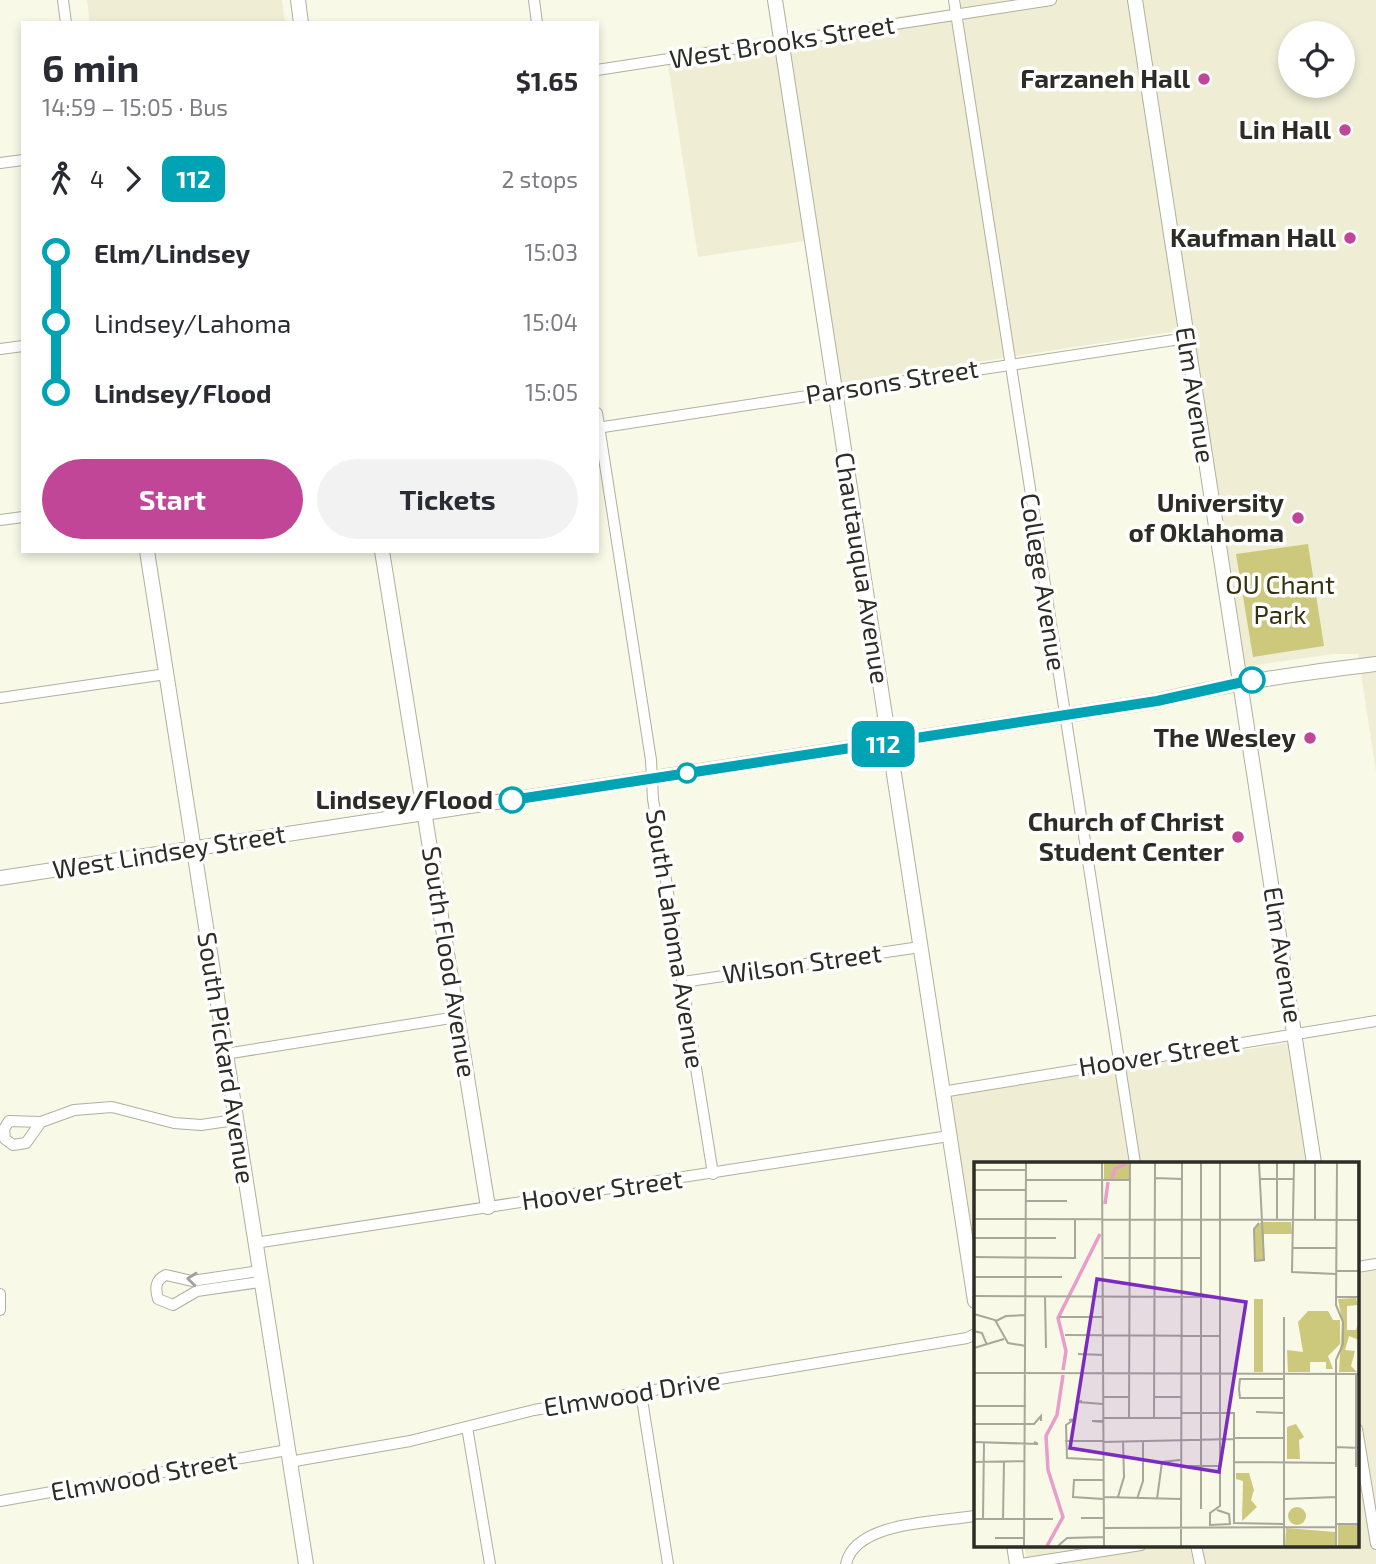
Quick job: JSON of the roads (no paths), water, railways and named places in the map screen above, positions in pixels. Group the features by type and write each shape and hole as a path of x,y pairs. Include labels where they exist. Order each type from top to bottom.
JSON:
{"street":[{"path":"63,0 66,21"},
{"path":"298,0 301,21"},
{"path":"534,0 537,21"},
{"name":"Chautauqua Avenue","path":"775,0 974,1295"},
{"name":"College Avenue","path":"954,0 1135,1162"},
{"name":"West Brooks Street","path":"599,71 1051,0"},
{"name":"Elm Avenue","path":"1135,0 1314,1162"},
{"path":"0,163 21,160"},
{"name":"Parsons Street","path":"599,428 1186,338"},
{"path":"0,349 21,346"},
{"name":"South Lahoma Avenue","path":"599,434 653,799 713,1174"},
{"path":"0,520 21,517"},
{"name":"South Pickard Avenue","path":"147,553 306,1564"},
{"name":"South Flood Avenue","path":"383,553 488,1207"},
{"name":"West Lindsey Street","path":"0,878 1157,701 1239,682 1376,664"},
{"path":"0,698 166,674"},
{"name":"Wilson Street","path":"683,982 920,947"},
{"path":"225,1054 457,1017"},
{"name":"Hoover Street","path":"942,1092 1376,1021"},
{"path":"41,1122 74,1110 112,1107 174,1124 201,1125 235,1120"},
{"name":"Hoover Street","path":"255,1243 949,1136"},
{"path":"1358,1267 1376,1264"},
{"path":"166,1275 192,1281 259,1276 197,1291 173,1305 158,1299 155,1290 158,1280 166,1275"},
{"path":"0,1294 0,1310"},
{"name":"Elmwood Drive","path":"288,1456 376,1448 534,1410 967,1338 974,1334"},
{"path":"641,1393 668,1564"},
{"path":"467,1427 490,1564"},
{"path":"1358,1436 1376,1544"},
{"name":"Elmwood Street","path":"0,1501 288,1456"},
{"path":"1358,1510 1369,1508"},
{"path":"846,1564 857,1543 873,1533 974,1516"},
{"path":"1014,1546 1019,1564 1135,1546"},
{"path":"1196,1546 1200,1564"}],"place":[{"name":"Farzaneh Hall","path":"1204,79"},
{"name":"Lin Hall","path":"1345,130"},
{"name":"Kaufman Hall","path":"1350,238"},
{"name":"University of Oklahoma","path":"1298,518"},
{"name":"The Wesley","path":"1310,738"},
{"name":"Lindsey/Flood","path":"512,800"},
{"name":"Church of Christ Student Center","path":"1238,837"}],"park label":[{"name":"OU Chant Park","path":"1280,600"}]}
